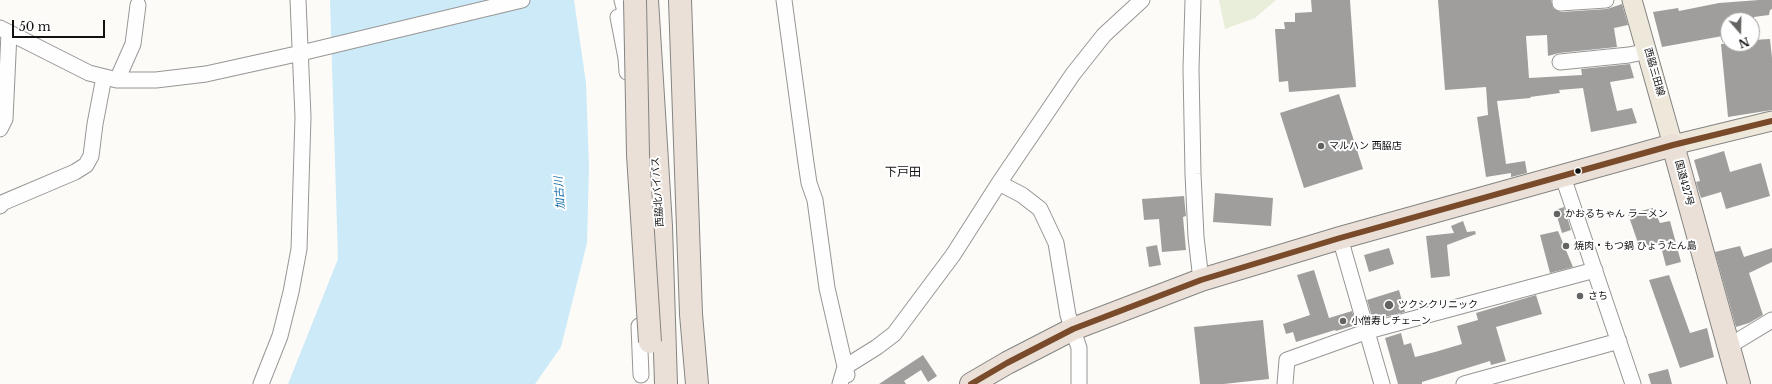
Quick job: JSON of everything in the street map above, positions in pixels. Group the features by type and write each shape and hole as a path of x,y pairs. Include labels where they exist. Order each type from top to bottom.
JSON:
{"highway":[{"path":"636,0 638,156 650,342 646,380"},
{"name":"西脇北バイパス","path":"647,0 661,226 666,384"},
{"path":"680,0 691,314 697,384"},
{"path":"971,384 1007,363 1073,329 1201,280 1340,238 1563,177 1673,145"},
{"name":"国道427号","path":"1673,145 1739,384"}],"main road":[{"name":"西脇三田線","path":"1632,0 1648,51 1673,145"},
{"path":"1673,145 1772,121"}],"street":[{"path":"261,384 280,336 291,292 299,249 303,117 298,0"},
{"path":"0,129 5,119 5,31 89,73 110,79 156,80 206,74 301,53 522,0"},
{"path":"618,0 617,15 626,58 646,380"},
{"path":"622,0 626,21 638,50 641,62 661,330 662,384"},
{"path":"784,0 806,163 809,183 815,200 827,288 850,384"},
{"path":"840,384 845,367 877,347 894,334 953,255 999,183 1073,74 1104,35 1142,0"},
{"path":"1193,0 1191,43 1193,174 1196,236 1201,280"},
{"path":"1560,0 1560,2 1606,0"},
{"path":"0,206 75,172 86,165 91,156 95,124 110,79 133,44 138,5"},
{"path":"1560,62 1629,55 1648,51"},
{"path":"1563,177 1633,384"},
{"path":"999,183 1022,196 1040,209 1056,243 1068,315 1079,348 1079,384"},
{"path":"1340,238 1382,384"},
{"path":"1285,384 1287,360 1368,331 1595,270"},
{"path":"1729,346 1772,320"},
{"path":"1464,384 1619,341"}],"green space":[{"path":"1219,0 1276,0 1255,18 1225,29"}],"water":[{"name":"加古川","path":"330,0 574,0 586,83 589,167 587,243 561,347 535,384 288,384 338,259"}],"building":[{"path":"1311,0 1350,0 1356,87 1289,92 1288,81 1279,82 1275,29 1285,29 1284,22 1295,22 1295,13 1312,12"},
{"path":"1438,0 1551,0 1553,8 1561,12 1607,9 1622,4 1628,25 1614,28 1617,47 1559,53 1548,56 1547,35 1526,36 1529,78 1582,75 1581,69 1630,64 1634,78 1610,82 1617,111 1632,108 1637,123 1591,132 1583,88 1559,90 1560,93 1530,97 1531,98 1497,101 1506,164 1525,161 1527,173 1511,177 1511,173 1486,177 1477,117 1488,115 1486,87 1445,90"},
{"path":"1772,0 1772,9 1770,10 1769,15 1760,16 1760,12 1720,12 1720,36 1662,47 1653,12 1678,8 1679,11 1719,3"},
{"path":"1770,39 1772,58 1772,110 1728,117 1722,52 1760,52 1760,40"},
{"path":"1339,94 1363,169 1304,188 1280,113"},
{"path":"1724,151 1730,172 1761,163 1770,196 1726,209 1721,192 1701,198 1696,182 1700,181 1694,160"},
{"path":"1215,193 1273,198 1271,226 1213,222"},
{"path":"1184,196 1186,216 1183,217 1186,250 1162,252 1159,219 1144,220 1142,199"},
{"path":"1564,207 1571,230 1562,233 1555,210"},
{"path":"1653,208 1660,223 1670,221 1681,262 1666,266 1660,243 1646,248 1638,243 1628,214"},
{"path":"1463,221 1467,232 1475,231 1476,234 1447,245 1450,276 1431,278 1426,236 1454,233 1451,226"},
{"path":"1558,231 1573,267 1550,273 1540,235"},
{"path":"1157,245 1161,265 1149,267 1146,247"},
{"path":"1740,246 1744,257 1772,248 1772,262 1749,273 1763,315 1749,323 1736,327 1715,252"},
{"path":"1389,248 1394,264 1369,272 1364,255"},
{"path":"1314,270 1329,318 1352,311 1356,325 1296,342 1293,332 1286,334 1283,324 1310,315 1297,275"},
{"path":"1669,275 1690,333 1707,328 1714,357 1680,368 1649,280"},
{"path":"1399,290 1405,312 1373,320 1367,300"},
{"path":"1536,295 1542,314 1496,327 1506,361 1491,365 1490,361 1422,382 1422,384 1398,384 1385,338 1401,333 1404,345 1411,343 1415,357 1435,352 1462,344 1457,326 1478,320 1476,313"},
{"path":"1263,320 1269,379 1224,384 1200,384 1194,327"},
{"path":"923,355 937,376 928,382 921,370 904,381 906,384 879,384"},
{"path":"1668,369 1672,384 1651,384 1648,374"}],"transit line":[{"path":"971,384 1007,363 1073,329 1201,280 1340,238 1673,145 1772,121"}],"place":[{"name":"マルハン 西脇店","path":"1321,146"},
{"name":"かおるちゃん ラーメン","path":"1557,214"},
{"name":"焼肉・もつ鍋 ひょうたん島","path":"1566,246"},
{"name":"さち","path":"1580,296"},
{"name":"ツクシクリニック","path":"1389,305"},
{"name":"小僧寿しチェーン","path":"1343,321"}],"district":[{"name":"下戸田","path":"903,173"}]}
